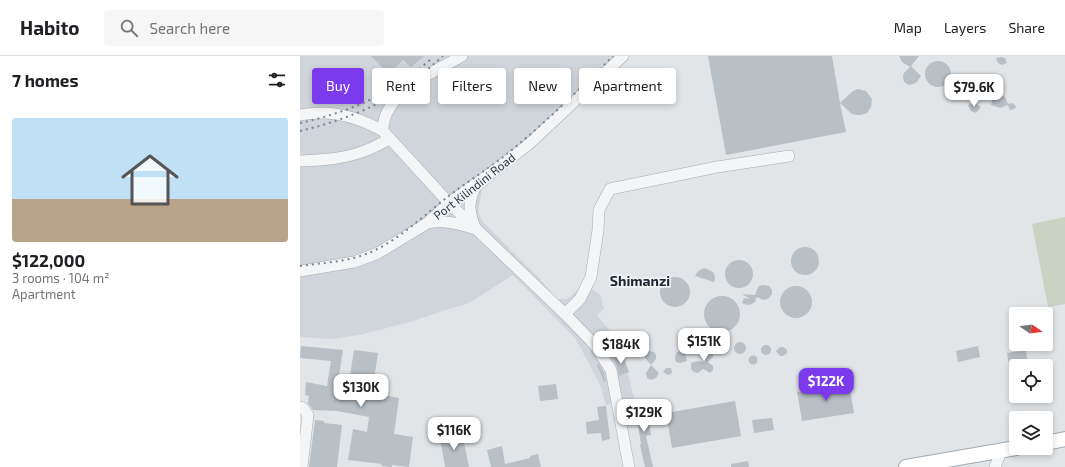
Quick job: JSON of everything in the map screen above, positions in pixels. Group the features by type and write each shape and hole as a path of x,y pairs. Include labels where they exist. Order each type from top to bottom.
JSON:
{"main road":[{"path":"1053,441 1065,439"},
{"path":"906,467 1009,449"}],"street":[{"path":"386,135 384,117 391,104 414,83 462,56"},
{"name":"Port Kilindini Road","path":"300,271 354,262 378,253 426,224 449,203 529,144 623,56"},
{"path":"300,115 322,113 342,115 367,122 386,135 406,154 449,203 565,314 594,344 611,370 629,467"},
{"path":"300,161 330,159 352,155 368,150 386,135"},
{"path":"565,314 580,300 591,277 600,210 610,189 717,167 789,156"},
{"path":"475,228 470,214 470,208 472,194 479,182"},
{"path":"426,224 439,221 456,223 475,228"},
{"path":"300,407 303,408 308,416 302,467"},
{"path":"995,467 1009,449"}],"shaded area":[{"path":"300,56 626,56 613,68 579,68 579,101 511,165 482,190 478,211 482,221 540,279 557,299 567,299 584,285 600,294 604,309 597,315 615,337 625,360 634,399 606,405 600,385 576,339 513,275 469,303 414,321 359,335 331,339 300,337"}],"green space":[{"path":"1065,217 1065,304 1048,307 1032,224"}],"building":[{"path":"371,56 424,56 411,67 403,60 395,68 383,68"},
{"path":"708,56 832,56 846,132 726,155"},
{"path":"899,56 919,56 911,66 921,76 916,83 909,85 904,82 904,73 910,67 902,62"},
{"path":"996,58 1005,58 1007,63 1002,65 998,63"},
{"path":"938,61 947,65 951,74 947,83 938,87 929,83 925,74 929,65"},
{"path":"968,80 974,83 975,87 973,93 965,96 961,86 962,83"},
{"path":"858,89 866,91 872,99 871,107 867,113 861,115 852,114 840,103 853,91"},
{"path":"999,94 1005,97 1008,104 1012,103 1016,107 1010,110 1008,105 1000,108 991,105 993,97"},
{"path":"975,103 981,107 976,113 971,111 968,105"},
{"path":"805,247 811,248 815,251 818,255 818,267 815,271 811,274 805,275 799,274 795,271 792,267 791,261 792,255 795,251 799,248"},
{"path":"739,260 745,261 749,264 752,268 752,280 749,284 745,287 739,288 733,287 729,284 726,280 725,274 726,268 729,264 733,261"},
{"path":"704,268 713,272 715,277 714,282 695,276 698,271"},
{"path":"675,277 685,282 690,292 685,302 675,307 665,302 660,292 665,282"},
{"path":"762,285 769,286 772,290 772,294 768,299 763,300 757,297 755,300 757,300 752,304 748,305 742,303 744,298 750,299 742,294 755,295 758,287"},
{"path":"793,286 799,286 808,290 812,302 808,314 799,318 793,318 784,314 780,305 780,299 784,290"},
{"path":"726,296 735,301 739,307 739,321 735,327 726,332 718,332 709,327 705,321 704,310 709,301 715,297"},
{"path":"738,342 742,342 746,348 742,354 738,354 734,350 734,346"},
{"path":"766,345 771,350 766,355 761,350"},
{"path":"301,346 343,350 337,388 348,389 354,350 378,353 372,393 399,398 394,434 413,437 409,467 392,465 392,467 381,466 382,464 348,460 353,429 367,432 369,417 337,411 313,410 308,403 309,396 305,395 306,382 327,386 331,361 300,358"},
{"path":"978,346 980,357 958,362 956,351"},
{"path":"780,347 787,350 787,353 783,356 780,356 776,351"},
{"path":"705,348 712,348 714,351 713,357 708,362 713,366 713,370 710,373 703,369 698,373 694,372 691,369 691,363 697,361 705,362 703,352"},
{"path":"648,351 654,352 656,355 656,359 651,365 645,358 645,354"},
{"path":"680,351 685,354 687,361 680,363 676,362 676,353"},
{"path":"1026,351 1027,359 1009,359 1009,366 1007,353"},
{"path":"622,354 629,372 619,376 617,366 612,358"},
{"path":"751,356 755,356 757,360 755,364 751,364 749,362 749,358"},
{"path":"599,364 604,373 606,382 604,382 597,365"},
{"path":"651,365 659,373 656,378 651,380 647,378 646,373"},
{"path":"666,368 671,368 671,374 668,375 663,372"},
{"path":"849,383 854,413 802,421 797,392"},
{"path":"556,384 558,399 540,401 538,386"},
{"path":"735,401 741,436 672,448 666,413"},
{"path":"646,403 651,435 646,436 653,467 645,467 640,445 635,405"},
{"path":"606,406 610,439 602,441 601,433 587,434 586,422 599,420 597,407"},
{"path":"772,418 774,430 754,433 752,420"},
{"path":"315,420 324,421 324,423 342,425 337,467 309,467"},
{"path":"462,433 469,467 445,467 440,438"},
{"path":"502,446 505,464 530,458 530,456 538,454 541,467 491,467 487,450"},
{"path":"748,461 749,467 731,467 731,464"}],"railway":[{"path":"300,131 349,116 384,100 408,85 443,56"},
{"path":"300,266 358,257 377,249 399,236 450,195 513,149 564,104 613,56"},
{"path":"300,123 324,117 370,100 402,82 430,60"}],"district":[{"name":"Shimanzi","path":"640,280"}]}
